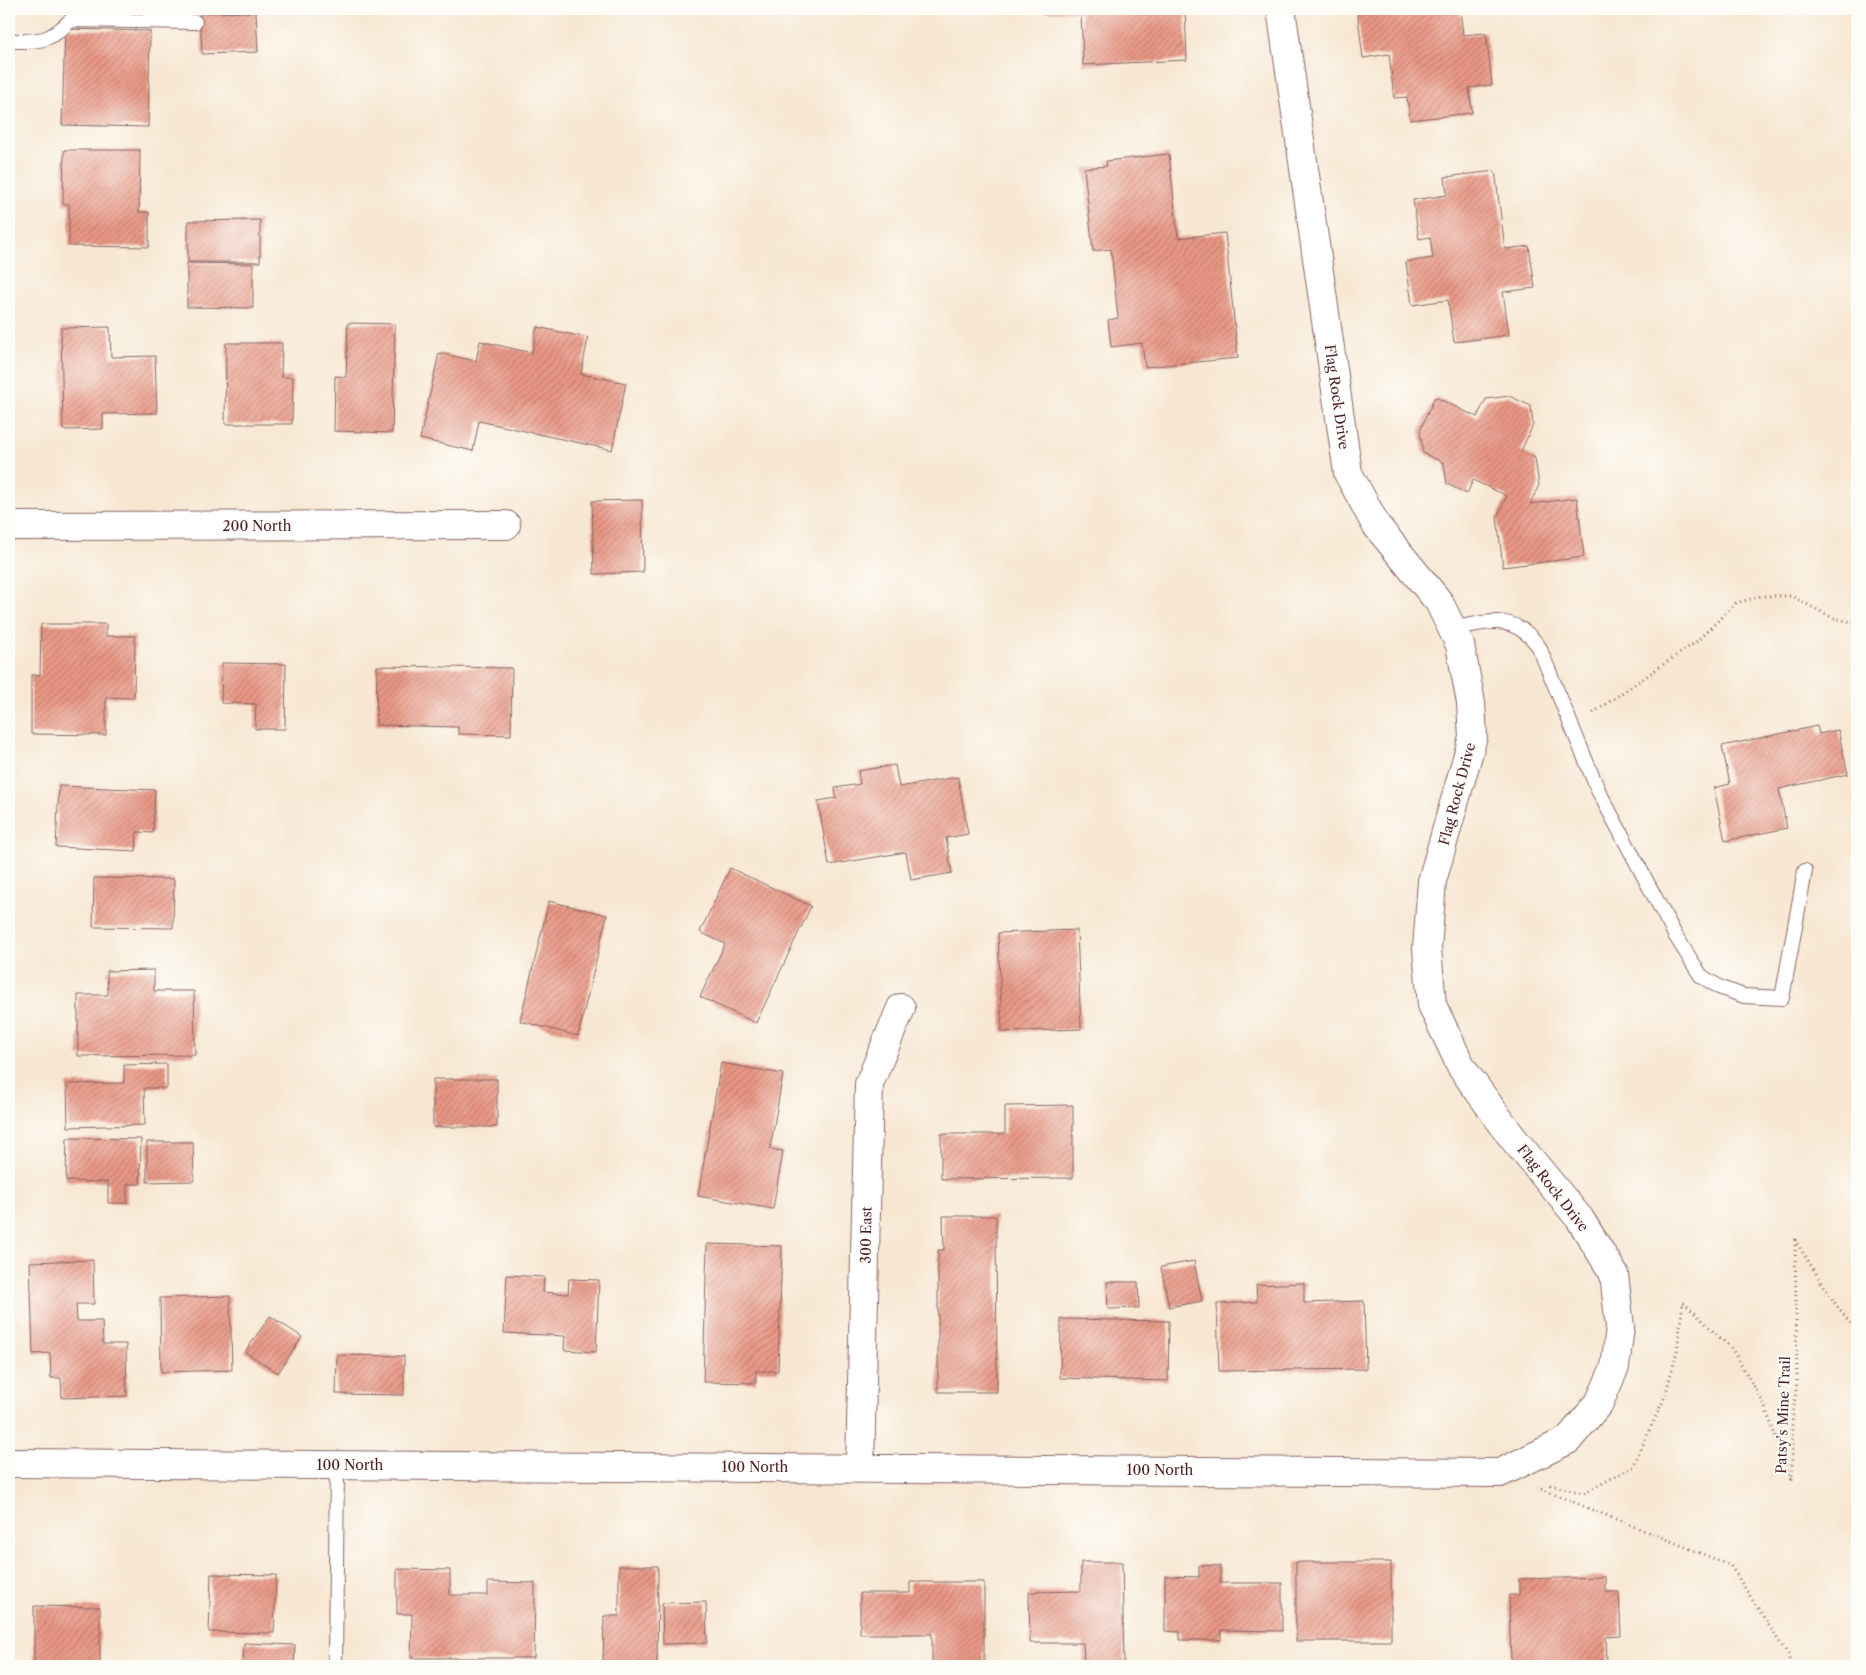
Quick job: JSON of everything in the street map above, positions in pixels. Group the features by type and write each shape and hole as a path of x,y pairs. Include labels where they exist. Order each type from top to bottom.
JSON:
{"street":[{"name":"Flag Rock Drive","path":"1281,9 1348,473 1376,525 1439,602 1460,645 1469,694 1473,737 1432,881 1427,949 1432,1006 1462,1068 1512,1137 1580,1219 1614,1274 1620,1327 1614,1367 1599,1403 1568,1440 1500,1473"},
{"name":"200 North","path":"9,526 506,525"},
{"name":"300 East","path":"860,1468 870,1084 901,1008"},
{"name":"100 North","path":"9,1463 1500,1473"}],"lane":[{"path":"9,40 40,40 54,36 72,20 195,22"},
{"path":"1451,629 1504,621 1530,634 1539,647 1598,790 1675,935 1701,976 1721,988 1744,996 1782,998 1805,871"},
{"path":"335,1666 337,1465"}],"path":[{"path":"1572,726 1610,704 1696,642 1736,602 1761,596 1791,596 1833,618 1857,623"},
{"name":"Patsy's Mine Trail","path":"1547,1484 1584,1493 1633,1467 1665,1396 1676,1351 1684,1302 1732,1349 1763,1402 1792,1482 1792,1424 1797,1380 1794,1240 1834,1302 1854,1328 1857,1336"},
{"path":"1500,1473 1730,1565 1788,1655 1791,1666"}],"building":[{"path":"1044,9 1185,9 1187,60 1083,65 1081,11 1044,12"},
{"path":"1460,9 1463,35 1486,33 1492,85 1469,88 1472,113 1410,120 1407,97 1394,98 1389,54 1363,58 1357,10"},
{"path":"256,12 258,52 202,54 200,13"},
{"path":"65,29 150,31 148,127 62,125"},
{"path":"64,150 140,150 139,212 149,212 149,247 69,246 69,204 63,204"},
{"path":"1169,154 1178,238 1225,233 1238,358 1145,367 1142,343 1111,347 1108,320 1118,318 1111,249 1093,251 1084,168 1107,166 1106,161"},
{"path":"1495,171 1505,249 1529,246 1535,288 1503,292 1509,335 1454,342 1448,300 1412,305 1406,262 1433,258 1430,237 1419,239 1413,200 1447,195 1445,177"},
{"path":"260,220 260,262 188,262 188,221"},
{"path":"187,263 253,264 253,308 187,307"},
{"path":"348,323 395,324 392,433 334,431 335,376 346,377"},
{"path":"110,327 111,357 155,356 157,413 103,414 103,429 63,430 61,328"},
{"path":"537,327 588,338 581,374 626,383 612,450 479,421 473,451 420,439 439,353 476,361 480,341 532,353"},
{"path":"226,343 282,343 281,377 293,377 292,424 225,424"},
{"path":"1509,396 1531,406 1533,425 1521,451 1535,458 1539,485 1530,504 1577,498 1584,557 1503,567 1497,517 1507,496 1473,480 1467,494 1447,484 1444,463 1423,453 1420,430 1435,397 1477,417 1486,399"},
{"path":"642,500 643,572 594,574 592,501"},
{"path":"41,624 106,624 106,636 135,636 134,698 106,697 106,735 31,734 31,675 40,675"},
{"path":"222,663 286,664 285,729 255,729 256,704 221,703"},
{"path":"377,666 512,668 511,735 458,734 458,727 376,725"},
{"path":"1817,726 1819,734 1838,730 1848,774 1779,789 1787,828 1725,841 1714,788 1730,784 1722,746"},
{"path":"895,765 899,787 958,777 968,834 946,838 952,873 911,880 906,852 829,865 818,801 836,798 835,788 860,784 858,771"},
{"path":"59,786 155,790 153,833 137,832 136,851 56,847"},
{"path":"730,868 811,906 756,1023 700,997 725,944 700,932"},
{"path":"94,878 174,879 173,928 93,927"},
{"path":"549,901 607,915 578,1036 520,1021"},
{"path":"1077,930 1081,1029 1002,1032 998,933"},
{"path":"154,970 154,991 194,991 195,1055 78,1056 78,995 108,995 107,971"},
{"path":"721,1063 783,1074 770,1149 783,1151 773,1209 698,1196"},
{"path":"167,1064 167,1088 144,1088 145,1125 68,1127 67,1084 124,1083 124,1065"},
{"path":"433,1079 497,1079 497,1127 433,1127"},
{"path":"1073,1105 1073,1178 941,1179 941,1134 1005,1134 1005,1106"},
{"path":"67,1138 141,1139 140,1184 127,1184 127,1203 108,1203 108,1182 66,1181"},
{"path":"147,1142 193,1142 194,1181 147,1182"},
{"path":"943,1216 996,1216 997,1392 938,1392 938,1250 944,1250"},
{"path":"707,1244 782,1246 778,1371 756,1371 756,1383 703,1382"},
{"path":"93,1260 94,1304 76,1304 77,1321 102,1321 103,1344 126,1344 127,1396 62,1398 61,1378 51,1378 50,1353 33,1354 30,1262"},
{"path":"1194,1261 1202,1301 1169,1307 1161,1267"},
{"path":"507,1275 544,1277 543,1292 568,1294 569,1279 599,1280 596,1352 564,1350 565,1336 504,1333"},
{"path":"1107,1282 1138,1282 1139,1308 1108,1309"},
{"path":"1304,1283 1304,1303 1364,1301 1366,1369 1219,1371 1217,1304 1257,1302 1256,1285"},
{"path":"230,1296 232,1370 161,1372 160,1298"},
{"path":"270,1316 302,1337 278,1373 245,1352"},
{"path":"1061,1319 1169,1321 1168,1381 1060,1378"},
{"path":"337,1355 404,1356 404,1395 336,1394"},
{"path":"1081,1562 1122,1562 1124,1666 1084,1666 1083,1643 1030,1643 1029,1592 1081,1591"},
{"path":"1296,1562 1391,1562 1391,1641 1296,1641"},
{"path":"1199,1565 1220,1566 1220,1583 1282,1583 1282,1631 1221,1630 1221,1640 1180,1640 1180,1632 1165,1631 1165,1576 1199,1577"},
{"path":"619,1566 658,1566 657,1665 603,1664 604,1616 619,1616"},
{"path":"397,1569 450,1570 450,1595 488,1595 488,1582 535,1583 534,1658 411,1658 412,1614 397,1614"},
{"path":"211,1574 276,1575 274,1633 209,1632"},
{"path":"1605,1577 1605,1592 1619,1592 1621,1636 1606,1637 1607,1663 1511,1666 1509,1595 1519,1595 1519,1579"},
{"path":"910,1582 984,1582 984,1666 932,1666 932,1634 860,1634 860,1593 910,1593"},
{"path":"706,1602 707,1643 663,1644 662,1603"},
{"path":"34,1606 100,1607 100,1666 34,1666"},
{"path":"244,1643 295,1645 294,1666 243,1666"}]}
